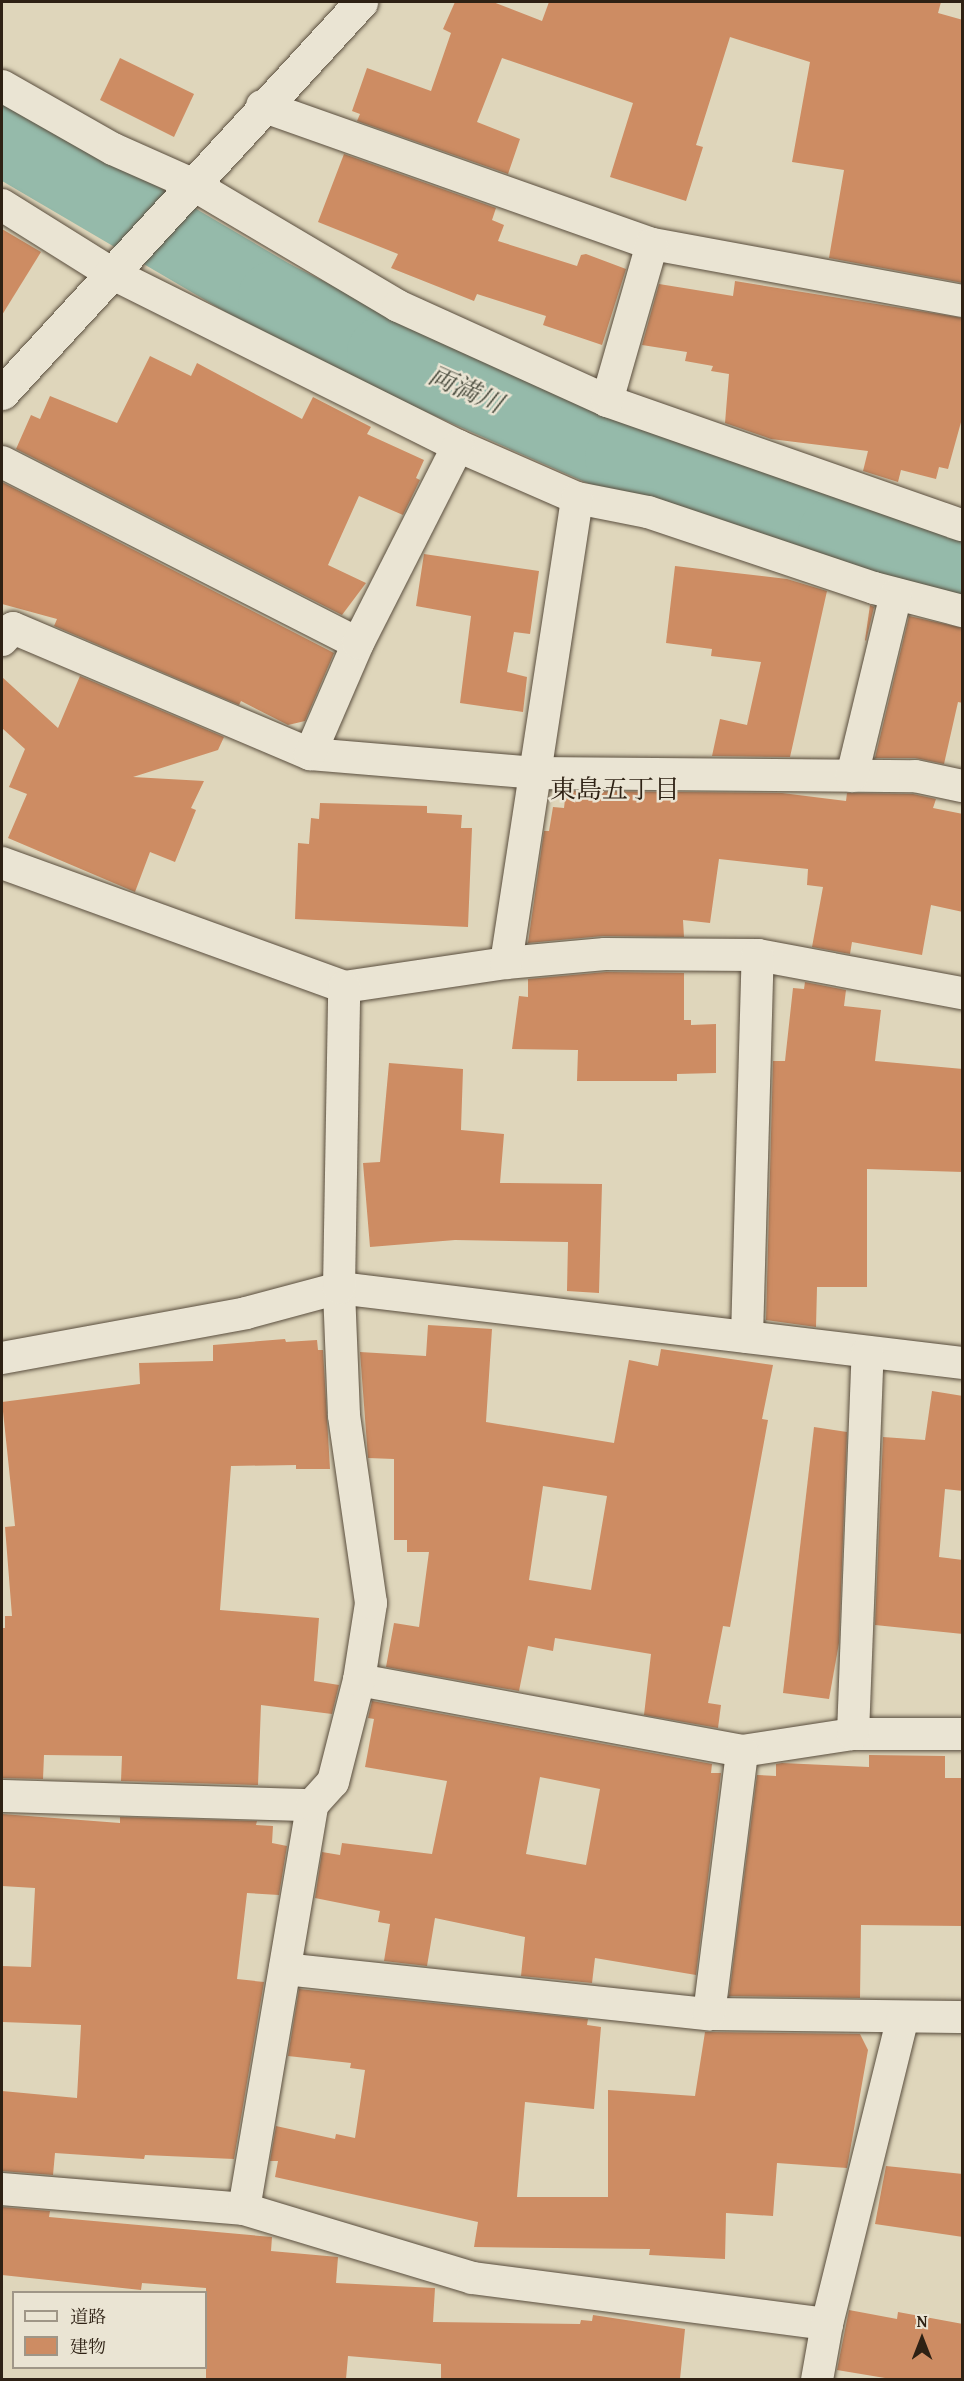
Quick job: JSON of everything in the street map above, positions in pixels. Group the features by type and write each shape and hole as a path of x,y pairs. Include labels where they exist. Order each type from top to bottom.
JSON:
{"street":[{"path":"2,393 262,106 361,2"},
{"path":"2,86 185,190 398,306 607,401 963,525"},
{"path":"262,106 652,244 963,301"},
{"path":"2,205 118,264 458,446 578,498 648,512 896,594 963,611"},
{"path":"607,401 652,244"},
{"path":"310,754 358,643 458,446"},
{"path":"2,462 358,643"},
{"path":"506,963 578,498"},
{"path":"852,776 896,594"},
{"path":"2,640 13,628 310,754 535,773 915,776 963,786"},
{"path":"2,862 344,987 506,963 605,954 758,955 963,993"},
{"path":"747,1337 758,955"},
{"path":"244,2209 312,1805 333,1782 359,1680 371,1603 344,1415 339,1288 344,987"},
{"path":"2,1358 246,1313 339,1288 963,1363"},
{"path":"853,1734 868,1352"},
{"path":"359,1680 742,1751 853,1734 963,1734"},
{"path":"709,2014 742,1751"},
{"path":"2,1796 312,1805"},
{"path":"285,1969 709,2014 963,2017"},
{"path":"817,2379 827,2324 903,2017"},
{"path":"2,2189 244,2209 472,2278 827,2324"}],"building":[{"path":"455,2 493,2 542,21 549,2 941,2 938,13 963,20 963,283 829,258 844,170 792,162 810,62 730,37 696,145 703,147 686,201 610,177 633,103 502,58 477,122 520,139 508,174 357,121 360,114 352,111 367,68 431,91 451,33 443,29"},
{"path":"120,58 194,94 174,137 100,100"},
{"path":"344,154 496,208 492,220 504,225 498,241 577,266 581,255 586,254 626,269 602,345 543,325 546,316 477,294 474,301 391,268 398,254 318,222"},
{"path":"2,229 41,252 2,315"},
{"path":"735,281 963,318 963,415 948,469 939,467 936,479 901,470 898,482 863,471 868,451 771,439 725,423 729,374 711,371 713,366 685,361 687,352 642,345 659,284 733,296"},
{"path":"150,356 191,376 197,363 302,419 313,397 371,427 367,434 424,460 416,478 420,480 403,515 359,496 328,565 366,583 342,615 16,449 31,415 40,419 50,396 117,423"},
{"path":"2,482 334,653 305,721 288,725 241,701 239,705 54,626 57,619 2,604"},
{"path":"424,554 539,571 530,634 514,632 507,672 527,677 523,712 460,703 471,616 416,606"},
{"path":"675,566 787,579 827,591 790,757 712,756 720,719 747,725 761,662 711,656 712,649 666,643"},
{"path":"870,605 874,607 866,641 865,640"},
{"path":"909,616 963,628 963,703 958,702 944,764 915,758 875,758"},
{"path":"80,676 224,737 218,750 133,777 204,781 191,808 196,810 175,862 150,852 135,892 8,838 27,794 9,787 25,749 2,728 2,677 58,728"},
{"path":"566,791 782,793 846,801 847,793 913,794 936,799 933,808 963,814 963,912 931,905 922,955 852,942 850,954 812,947 823,887 807,885 808,869 719,859 710,923 683,920 684,937 603,936 528,943 544,831 549,831 553,807 564,808"},
{"path":"320,803 427,806 427,813 462,815 461,828 472,828 468,927 295,919 298,843 309,844 311,818 319,819"},
{"path":"606,972 684,973 684,1020 691,1020 691,1025 716,1024 716,1073 677,1074 677,1081 577,1081 578,1050 512,1049 519,996 528,997 528,979"},
{"path":"805,982 846,990 844,1006 881,1010 875,1061 963,1069 963,1172 867,1169 867,1287 817,1287 816,1327 766,1320 773,1061 785,1061 793,988 804,989"},
{"path":"389,1063 463,1069 461,1130 504,1134 500,1183 602,1184 599,1293 567,1291 568,1242 455,1240 370,1247 363,1163 380,1162"},
{"path":"428,1325 492,1329 486,1422 614,1443 629,1360 658,1366 661,1349 773,1365 762,1419 768,1420 730,1627 723,1626 708,1703 721,1705 718,1728 644,1715 651,1654 555,1638 553,1651 528,1646 519,1691 386,1667 394,1623 419,1627 429,1552 407,1552 407,1540 394,1540 394,1459 368,1458 360,1352 426,1356","holes":["543,1486 607,1496 591,1590 529,1580"]},
{"path":"285,1339 286,1342 317,1340 318,1350 323,1350 330,1469 296,1469 296,1465 231,1466 220,1610 319,1618 314,1681 339,1685 332,1714 261,1705 258,1785 121,1781 122,1756 44,1755 43,1779 2,1778 2,1628 5,1628 5,1616 12,1616 5,1527 15,1526 2,1402 140,1384 139,1363 213,1361 213,1345"},
{"path":"932,1391 963,1396 963,1491 945,1489 939,1557 963,1560 963,1634 875,1625 883,1437 925,1440"},
{"path":"814,1427 847,1432 839,1643 829,1699 783,1693"},
{"path":"372,1701 712,1764 711,1773 721,1773 696,1975 595,1958 592,1983 521,1976 525,1937 435,1918 427,1966 384,1961 390,1924 378,1922 380,1911 315,1898 322,1852 340,1855 342,1843 432,1854 447,1781 365,1767 374,1719 368,1718","holes":["540,1777 600,1789 586,1865 526,1854"]},
{"path":"869,1755 945,1756 945,1778 963,1778 963,1926 861,1925 860,1998 729,1996 757,1775 776,1776 776,1764 782,1763 869,1767"},
{"path":"2,1814 120,1823 120,1817 257,1821 256,1825 273,1826 272,1843 287,1846 279,1895 247,1893 237,1979 264,1982 234,2159 145,2155 144,2159 55,2153 53,2175 2,2171 2,2091 77,2098 81,2025 2,2022 2,1966 31,1967 35,1888 2,1886"},
{"path":"299,1989 588,2019 587,2025 601,2027 594,2109 525,2102 517,2197 608,2197 608,2090 695,2096 705,2032 860,2034 868,2050 847,2168 777,2163 773,2216 726,2213 725,2259 649,2255 650,2249 474,2247 478,2222 275,2177 278,2161 270,2161 276,2126 335,2139 336,2134 355,2138 365,2070 350,2068 351,2063 288,2056"},
{"path":"886,2166 963,2174 963,2237 875,2224"},
{"path":"2,2207 50,2211 49,2217 272,2237 271,2251 338,2257 336,2283 435,2288 433,2322 580,2324 581,2320 592,2321 593,2315 685,2329 680,2379 441,2379 441,2364 348,2356 346,2379 206,2379 206,2288 142,2283 141,2290 2,2275"},
{"path":"849,2310 897,2319 898,2312 963,2324 963,2379 891,2379 837,2370"}],"waterway":[{"name":"両満川","path":"2,138 275,298 384,353 622,458 835,534 962,569"}],"district":[{"name":"東島五丁目","path":"615,789"}]}
